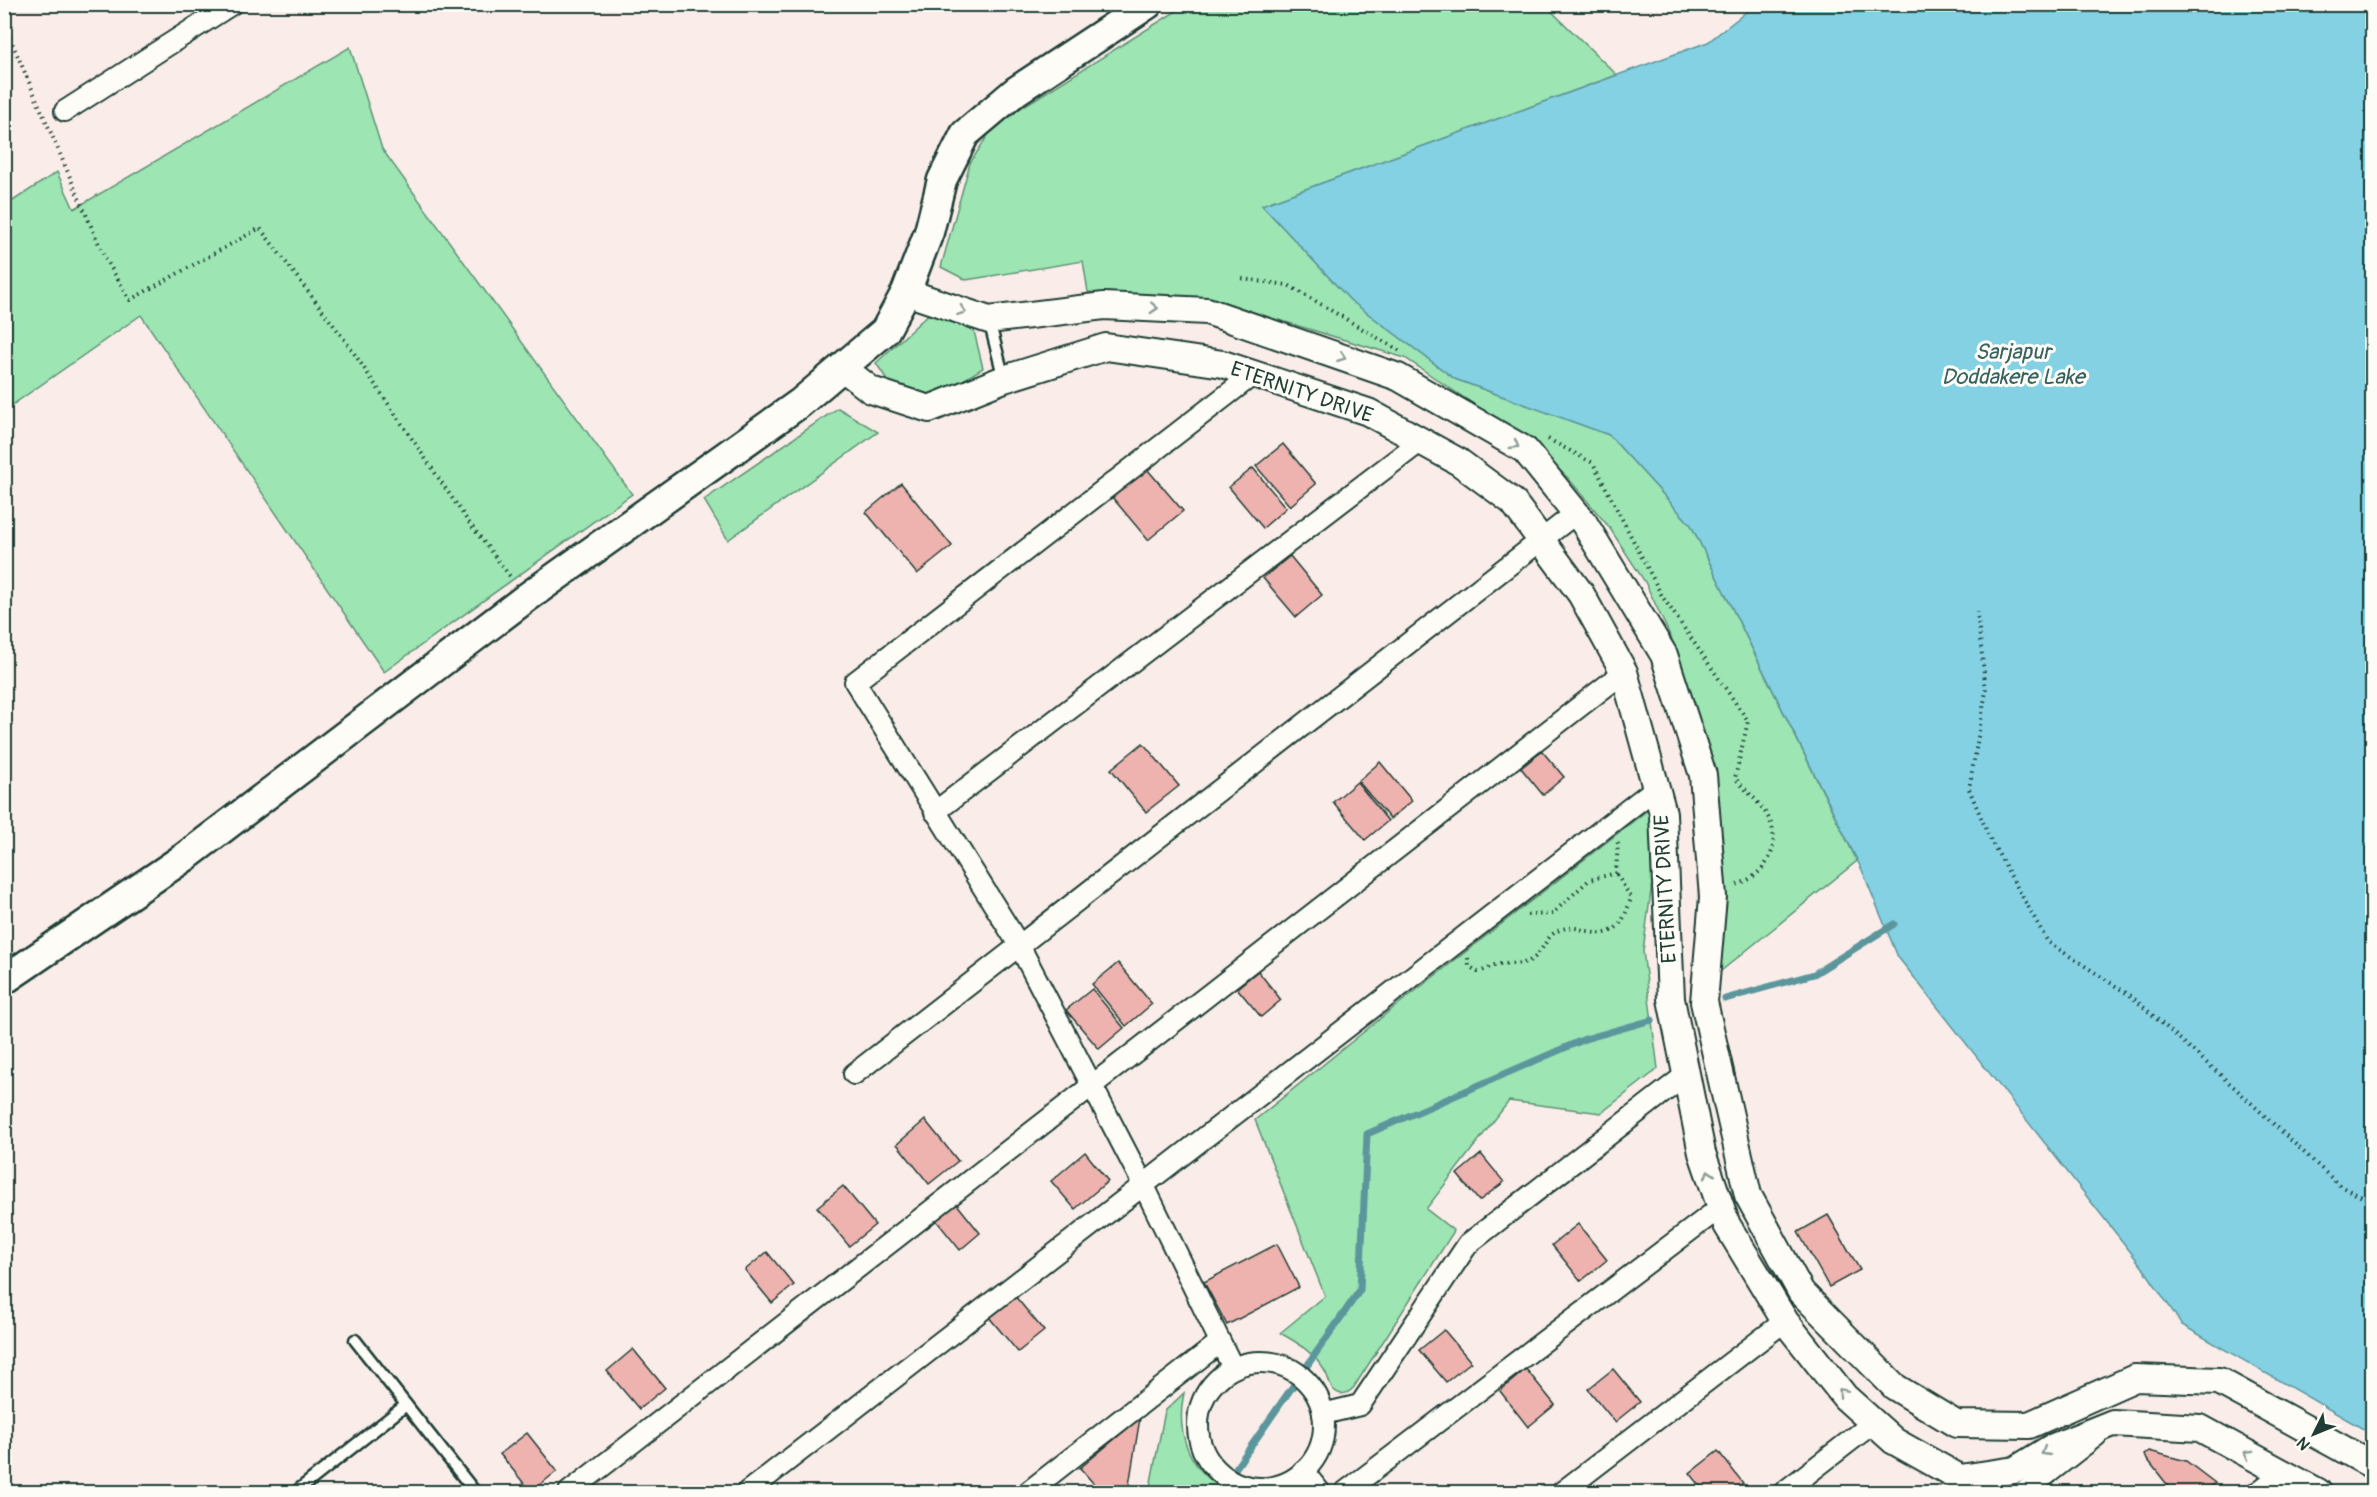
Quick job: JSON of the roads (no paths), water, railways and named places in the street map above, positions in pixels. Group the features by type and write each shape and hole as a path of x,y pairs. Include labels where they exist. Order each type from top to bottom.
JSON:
{"main road":[{"path":"4,980 185,857 526,598 800,403 843,368 885,331 906,292 929,232 942,180 965,134 1016,91 1148,4"}],"street":[{"path":"65,111 232,4"},
{"name":"ETERNITY DRIVE","path":"906,292 989,320 1104,306 1207,311 1398,377 1525,450 1576,513 1664,655 1703,775 1713,897 1704,1002 1748,1195 1801,1292 1895,1387 1956,1424 2029,1425 2135,1378 2219,1381 2373,1465"},
{"name":"ETERNITY DRIVE","path":"843,368 871,390 929,409 1004,379 1106,347 1223,364 1368,412 1459,462 1513,502 1581,594 1624,672 1664,813 1671,999 1702,1153 1727,1225 1785,1321 1845,1397 1894,1441 1960,1478 2015,1470 2051,1448 2113,1424 2200,1428 2318,1492"},
{"path":"1233,1368 1143,1184 1019,945 855,682 1254,374"},
{"path":"935,812 1421,441"},
{"path":"854,1074 1576,513"},
{"path":"569,1492 1624,672"},
{"path":"747,1492 1656,788"},
{"path":"1323,1414 1360,1405 1468,1244 1687,1074"},
{"path":"1345,1492 1721,1207"},
{"path":"1562,1492 1785,1321"},
{"path":"1028,1492 1219,1343"},
{"path":"1257,1362 1270,1362 1288,1369 1305,1380 1313,1390 1323,1414 1322,1439 1317,1453 1303,1471 1286,1483 1257,1488 1229,1479 1208,1458 1198,1431 1202,1402 1218,1378 1233,1368 1257,1362"},
{"path":"1784,1492 1874,1423"},
{"path":"2024,1492 2113,1424"},
{"path":"1303,1471 1320,1492"},
{"path":"2258,1492 2283,1473"}],"lane":[{"path":"989,320 1004,379"},
{"path":"355,1340 475,1492"},
{"path":"297,1491 406,1405"}],"water":[{"name":"Sarjapur Doddakere Lake","path":"1755,5 2372,5 2372,1434 2182,1325 2144,1269 1898,957 1862,870 1691,525 1609,435 1455,379 1350,300 1262,205 1708,42"}],"waterway":[{"path":"1725,999 1814,974 1894,924"},
{"path":"1219,1492 1360,1290 1367,1134 1585,1039 1652,1020"}]}
